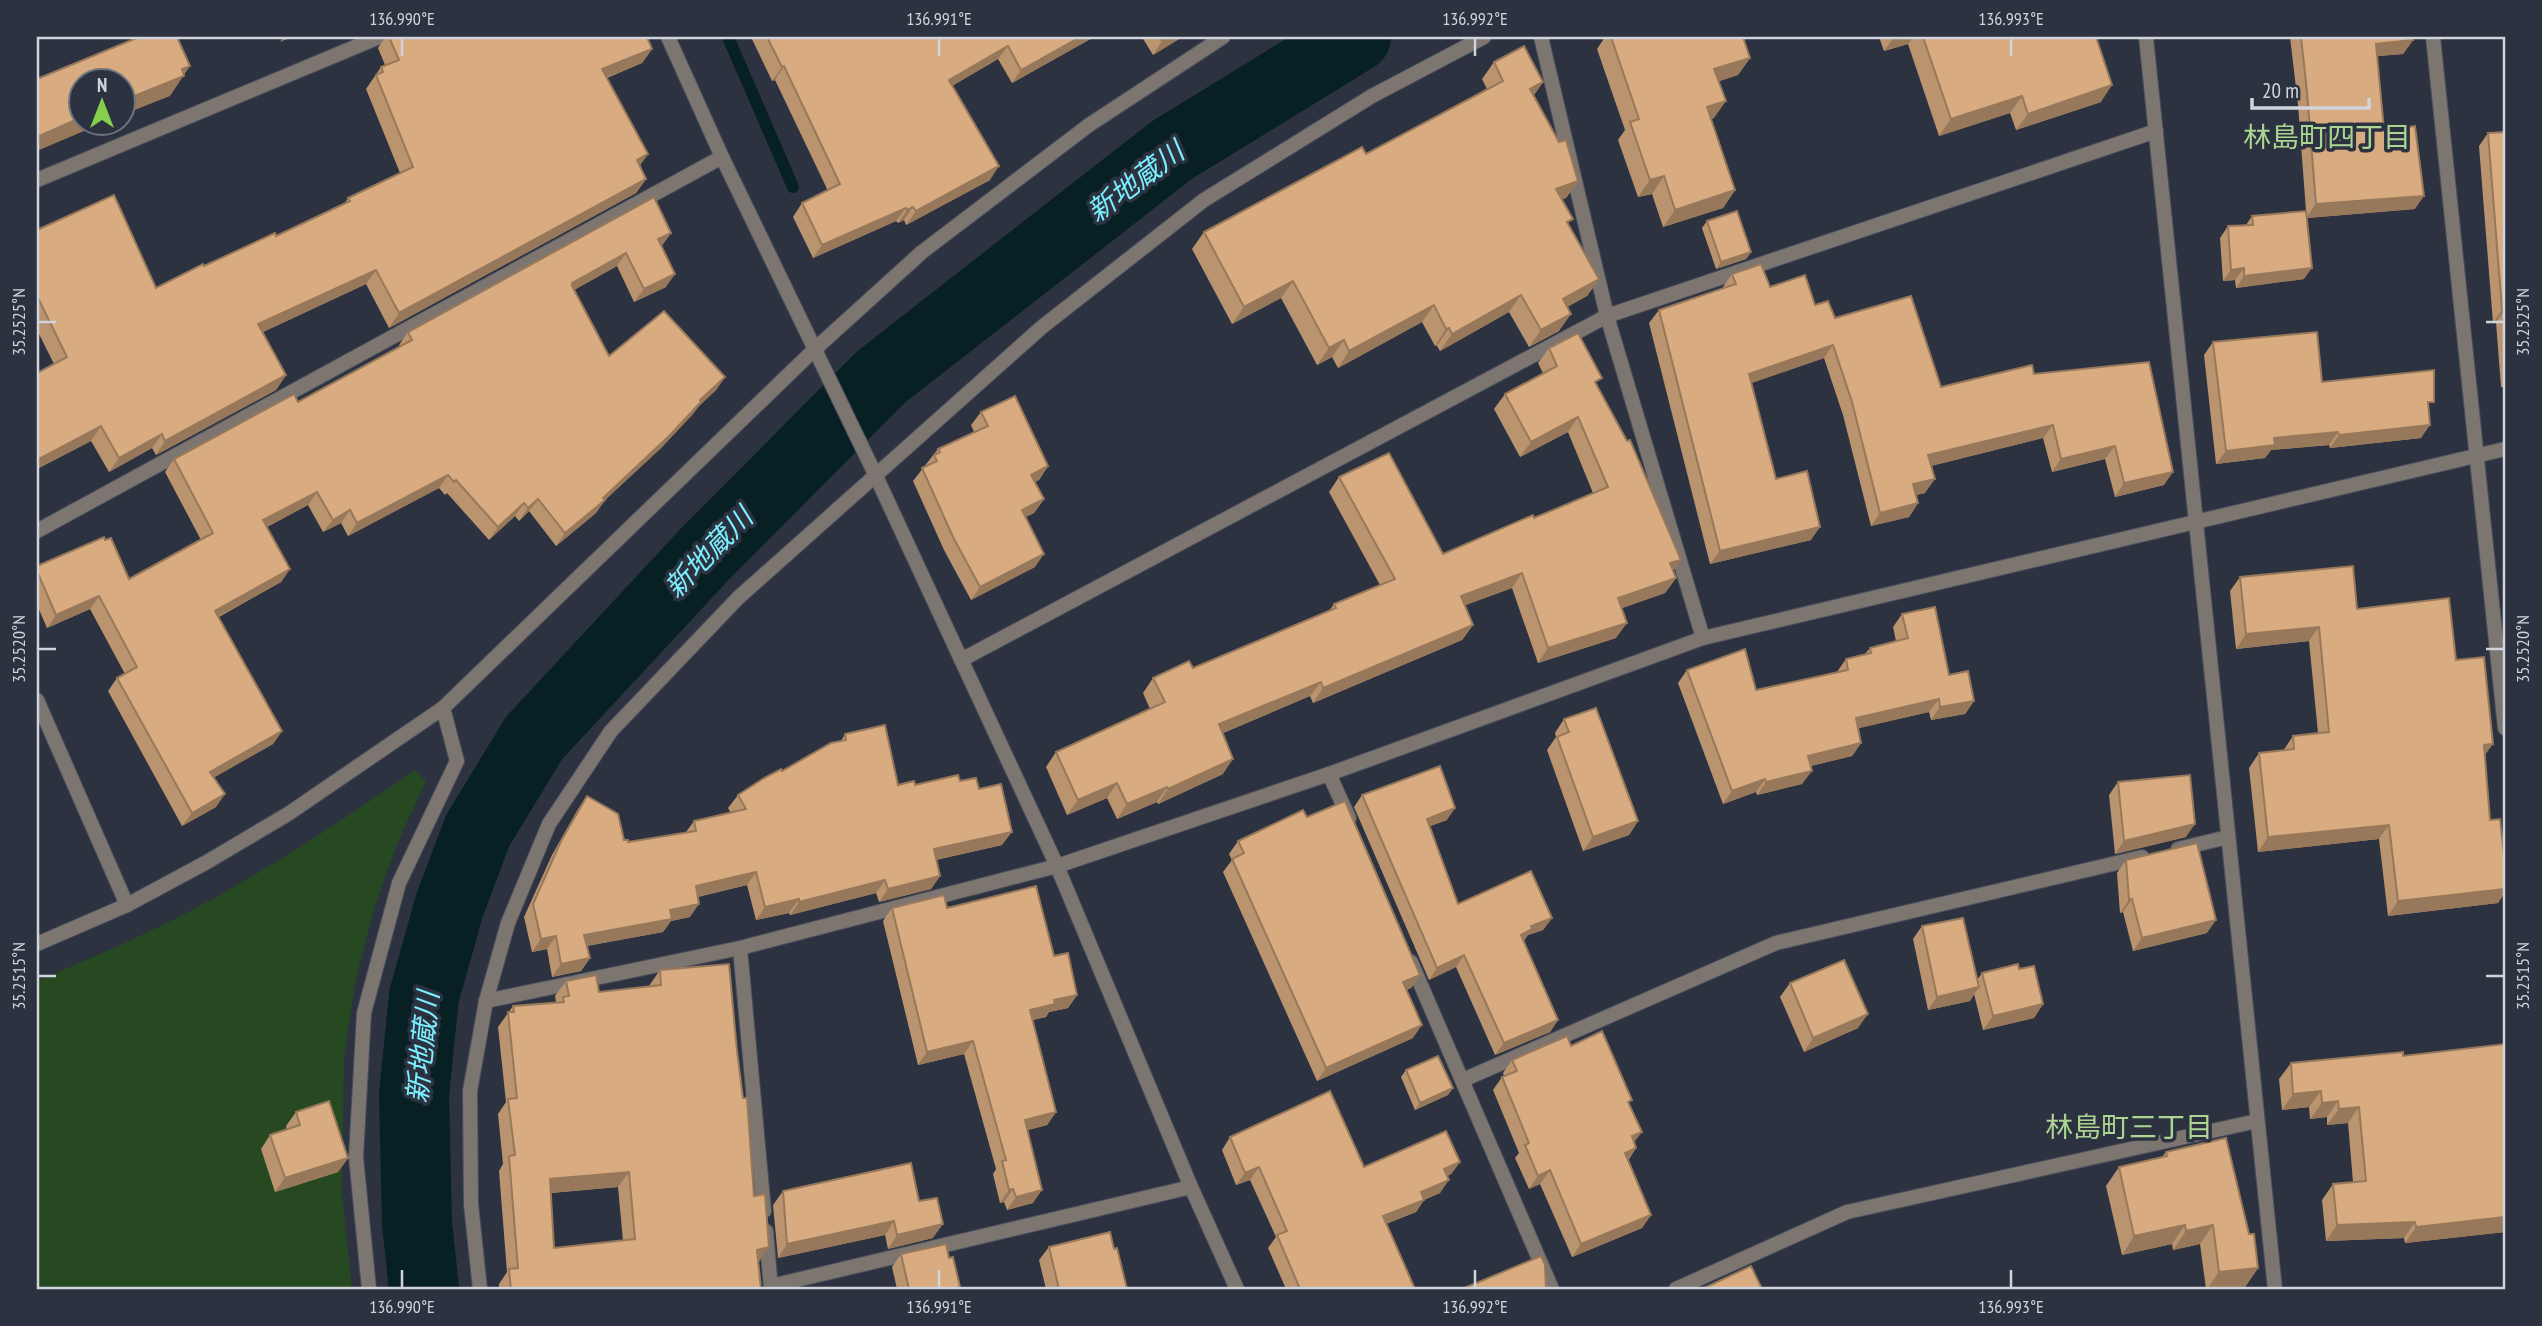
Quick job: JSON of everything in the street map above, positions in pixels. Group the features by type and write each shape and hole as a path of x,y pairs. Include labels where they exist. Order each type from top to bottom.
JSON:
{"street":[{"path":"37,180 379,37"},
{"path":"668,37 1057,866 1191,1187 1237,1289"},
{"path":"37,943 127,905 207,862 288,814 443,708 815,349 922,252 1089,125 1223,37"},
{"path":"480,1289 471,1204 470,1091 486,1001 508,923 549,824 611,731 738,598 1041,327 1204,200 1372,96 1483,37"},
{"path":"1541,37 1607,316 1703,638"},
{"path":"2146,37 2274,1289"},
{"path":"2432,37 2505,728"},
{"path":"961,660 1607,316 2156,131"},
{"path":"37,531 722,157"},
{"path":"486,1001 740,948 1057,866 1329,774 1703,638 2505,449"},
{"path":"37,700 127,905"},
{"path":"369,1289 356,1157 364,1013 398,883 457,761 443,708"},
{"path":"1329,774 1352,825"},
{"path":"1463,1080 1776,943 2228,837"},
{"path":"740,948 771,1288 1191,1187"},
{"path":"1407,953 1552,1289"},
{"path":"1676,1289 1847,1212 2257,1121"}],"green space":[{"path":"415,770 426,781 397,844 375,906 356,978 344,1057 342,1194 352,1289 37,1289 37,981 140,936 222,894 320,834"}],"building":[{"path":"139,37 177,37 190,66 182,69 184,76 136,95 136,66 69,66"},
{"path":"389,37 647,37 652,49 602,69 648,154 637,160 646,179 399,313 376,270 258,324 286,375 165,441 162,434 119,458 101,426 39,459 37,373 67,357 37,296 37,230 114,195 156,288 203,264 204,266 275,233 276,236 413,167 376,75 383,72 381,67 399,60"},
{"path":"767,37 1080,37 1021,70 1008,46 949,80 999,166 916,211 913,207 907,210 906,208 822,245 802,203 840,184 784,66 782,67"},
{"path":"1611,37 1743,37 1750,58 1714,69 1726,101 1707,107 1735,190 1675,210 1664,176 1650,180 1630,122 1639,119"},
{"path":"1923,37 2096,37 2112,85 2028,114 2022,96 1951,119"},
{"path":"2301,37 2412,37 2413,40 2376,44 2384,130 2415,126 2424,196 2316,204"},
{"path":"1524,46 1543,82 1530,89 1559,142 1566,140 1578,181 1556,189 1573,219 1567,222 1599,279 1563,299 1571,314 1541,330 1521,295 1452,334 1449,328 1446,329 1434,305 1349,351 1344,340 1329,348 1293,281 1244,307 1204,232 1362,147 1366,154 1503,81 1494,62"},
{"path":"66,67 66,124 37,137 37,79"},
{"path":"2505,132 2505,310 2502,310 2488,133"},
{"path":"654,197 671,233 658,239 675,274 644,289 626,253 572,283 572,286 609,356 664,311 725,377 700,400 670,435 603,498 605,500 565,533 538,499 528,508 524,503 498,527 456,480 454,482 448,475 357,523 350,510 333,520 317,492 263,520 290,569 215,611 282,731 210,772 225,794 192,813 117,678 137,667 99,596 56,615 37,566 104,537 105,540 111,538 129,579 213,533 174,459 294,394 298,402 412,340 408,332"},
{"path":"1737,211 1751,252 1721,262 1707,221"},
{"path":"2306,211 2312,268 2244,276 2244,268 2231,270 2228,226 2253,225 2252,216"},
{"path":"1761,264 1770,287 1805,275 1815,305 1828,301 1835,318 1911,296 1941,387 2032,365 2034,374 2149,362 2173,472 2124,483 2115,446 2061,459 2053,425 1928,455 1935,479 1913,484 1918,503 1880,513 1852,402 1833,345 1749,374 1776,479 1807,471 1820,527 1720,551 1659,310 1736,284 1732,274"},
{"path":"2317,332 2322,382 2434,370 2434,402 2428,402 2430,425 2339,435 2338,432 2274,438 2275,445 2226,451 2213,342"},
{"path":"1578,333 1602,378 1595,382 1627,441 1630,440 1681,560 1670,563 1676,578 1618,598 1627,623 1548,648 1522,573 1461,596 1473,625 1323,688 1321,682 1219,724 1233,759 1168,789 1167,787 1127,804 1117,783 1078,800 1056,752 1165,702 1153,678 1189,661 1193,668 1336,608 1334,604 1395,579 1339,477 1389,453 1443,554 1533,515 1534,518 1608,487 1578,417 1531,442 1505,394 1557,366 1549,348"},
{"path":"1015,396 1048,466 1031,475 1044,499 1022,510 1044,554 980,587 953,537 922,468 937,461 934,455 940,452 938,449 988,426 981,412"},
{"path":"2353,566 2357,609 2449,598 2456,660 2484,657 2493,744 2484,745 2490,820 2500,819 2505,889 2398,901 2389,825 2268,837 2259,753 2294,749 2293,736 2329,732 2319,627 2246,634 2240,577"},
{"path":"1935,607 1949,675 1968,671 1974,701 1940,707 1939,699 1856,718 1861,743 1808,756 1812,771 1766,782 1765,779 1732,791 1687,670 1745,649 1756,690 1848,670 1846,659 1871,653 1870,648 1908,638 1902,614"},
{"path":"1596,708 1638,821 1593,837 1557,737 1569,732 1564,719"},
{"path":"885,725 898,785 914,781 915,785 958,775 960,781 976,778 979,789 1001,784 1012,832 934,849 940,876 888,889 885,880 799,902 799,899 765,907 756,872 696,886 699,904 670,910 672,919 584,935 590,958 561,964 556,936 541,939 533,904 561,841 587,796 618,814 624,840 628,842 696,831 694,821 746,809 738,795 764,778 781,769 782,771 831,743 846,740 845,734"},
{"path":"1440,766 1455,808 1427,819 1458,904 1531,871 1552,918 1531,926 1532,929 1521,935 1558,1020 1504,1043 1464,955 1437,968 1362,795"},
{"path":"2190,775 2195,824 2124,841 2118,782"},
{"path":"1345,801 1420,975 1403,982 1422,1025 1326,1068 1232,859 1244,853 1238,841 1303,810 1307,817"},
{"path":"2197,843 2216,920 2142,938 2132,899 2129,900 2126,860"},
{"path":"1036,886 1054,956 1068,953 1077,995 1054,1000 1055,1004 1030,1010 1056,1112 1025,1120 1042,1190 1016,1197 1013,1189 1009,1190 1002,1161 1006,1160 973,1041 927,1052 892,908 944,895 947,908"},
{"path":"1963,918 1979,987 1937,997 1922,926"},
{"path":"1844,960 1868,1014 1813,1038 1790,983"},
{"path":"729,964 743,1098 747,1098 754,1196 765,1194 769,1247 757,1250 761,1289 511,1289 509,1269 518,1268 509,1156 515,1155 508,1099 517,1098 508,1012 514,1012 513,1006 564,1002 563,997 569,996 566,981 596,975 599,992 661,985 660,970","holes":["629,1172 635,1239 554,1248 550,1179"]},
{"path":"2018,964 2019,969 2034,966 2043,1004 1993,1016 1982,973"},
{"path":"1602,1031 1632,1100 1628,1102 1642,1132 1632,1136 1636,1148 1625,1153 1651,1215 1581,1244 1550,1170 1538,1176 1525,1145 1529,1143 1502,1077 1517,1071 1512,1060 1567,1036 1571,1046"},
{"path":"2505,1044 2505,1217 2416,1227 2415,1222 2337,1225 2333,1184 2366,1181 2359,1107 2339,1109 2338,1101 2322,1103 2321,1091 2293,1094 2291,1063 2403,1052 2403,1056"},
{"path":"1438,1056 1453,1088 1420,1103 1406,1070"},
{"path":"1330,1091 1364,1167 1446,1131 1460,1162 1444,1169 1449,1180 1421,1192 1424,1200 1383,1216 1415,1289 1300,1289 1277,1235 1287,1231 1259,1167 1245,1173 1230,1137"},
{"path":"329,1101 348,1158 285,1178 270,1135 300,1125 296,1112"},
{"path":"2226,1138 2249,1234 2254,1234 2258,1268 2219,1272 2213,1225 2186,1231 2185,1225 2134,1236 2119,1167 2167,1156 2166,1152"},
{"path":"911,1163 919,1201 937,1198 943,1224 897,1235 894,1221 787,1244 783,1191"},
{"path":"1110,1232 1114,1249 1117,1248 1127,1289 1059,1289 1049,1247"},
{"path":"946,1244 949,1258 953,1257 960,1287 909,1289 901,1254"},
{"path":"1541,1256 1545,1265 1546,1289 1462,1289"},
{"path":"1751,1266 1762,1289 1702,1289"}],"waterway":[{"path":"728,37 793,187"},
{"name":"新地蔵川","path":"424,1289 417,1223 414,1095 424,996 450,904 478,830 534,738 704,555 881,377 1172,150 1356,37"}],"district":[{"name":"林島町四丁目","path":"2327,136"},
{"name":"林島町三丁目","path":"2129,1126"}]}
